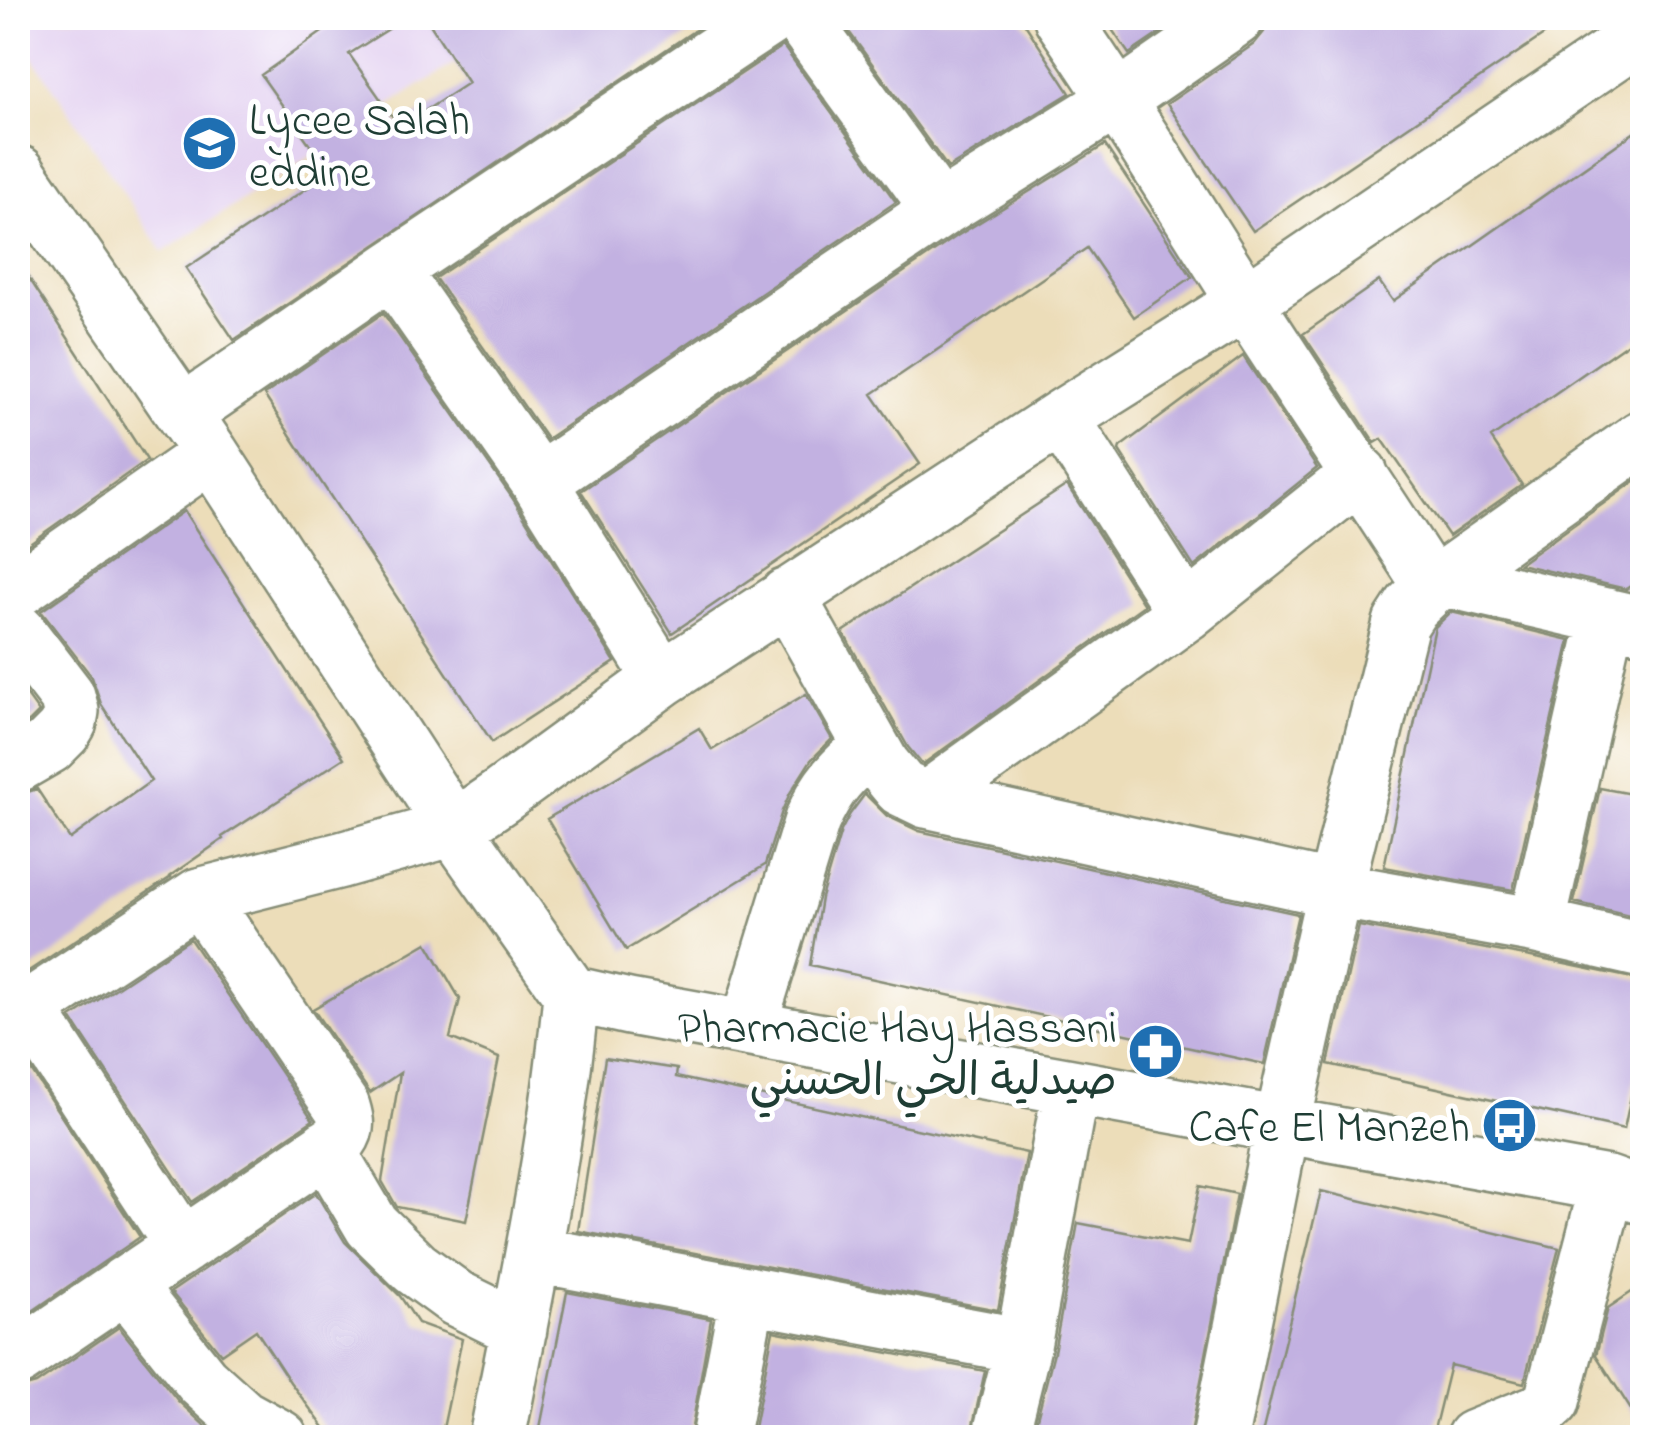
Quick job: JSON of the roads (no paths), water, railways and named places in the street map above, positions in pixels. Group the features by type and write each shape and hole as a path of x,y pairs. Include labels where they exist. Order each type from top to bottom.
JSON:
{"street":[{"path":"18,589 391,270 769,18"},
{"path":"802,18 940,210"},
{"path":"1062,18 1360,474 1438,583 1624,621 1537,926"},
{"path":"539,482 940,210 1118,100 1236,18"},
{"path":"182,1246 22,1012 199,896 454,828 662,678 1246,302 1642,34"},
{"path":"18,173 197,433 454,828 571,994 564,1067 534,1254 497,1438"},
{"path":"391,270 539,482 662,678"},
{"path":"1061,418 1186,612"},
{"path":"1220,1438 1334,890 1396,638 1406,614 1438,583 1642,438"},
{"path":"926,800 1186,612 1360,474"},
{"path":"788,596 871,747 901,788 926,800 1334,890 1537,926 1642,950"},
{"path":"18,632 68,696 71,711 63,732 49,746 18,764"},
{"path":"748,1028 824,792 842,770 871,747"},
{"path":"18,1358 345,1133 347,1122 342,1108 199,896"},
{"path":"571,994 1634,1192 1555,1394 1542,1411 1499,1433"},
{"path":"1000,1438 1023,1346 1070,1087"},
{"path":"326,1148 372,1226 416,1268 456,1298 519,1329"},
{"path":"534,1254 1023,1346"},
{"path":"126,1284 202,1380 242,1417 280,1438"},
{"path":"720,1438 748,1294"}],"place":[{"name":"Lycee Salah eddine","path":"210,144"},
{"name":"Pharmacie Hay Hassani صيدلية الحي الحسني","path":"1156,1052"},
{"name":"Cafe El Manzeh","path":"1509,1125"}]}
